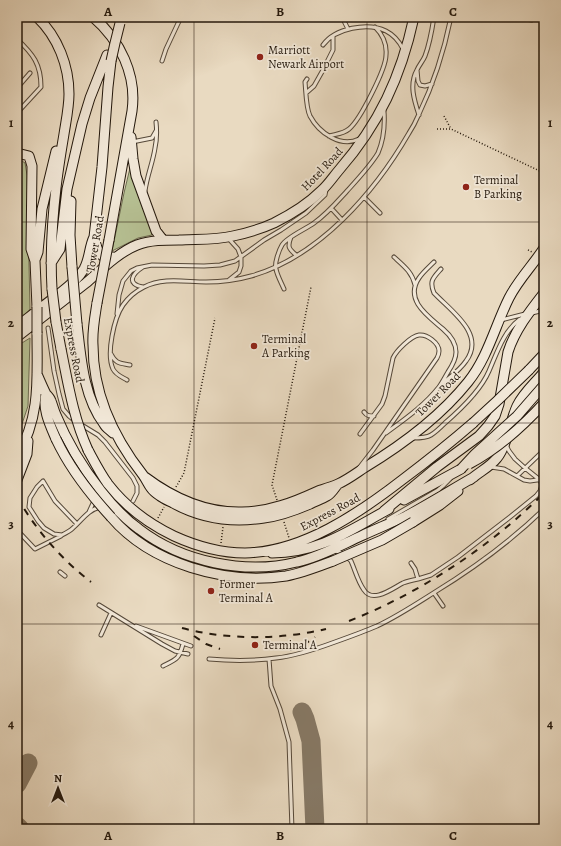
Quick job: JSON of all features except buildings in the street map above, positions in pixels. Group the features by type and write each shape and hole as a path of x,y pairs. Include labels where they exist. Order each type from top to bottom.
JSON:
{"street":[{"name":"Express Road","path":"37,17 55,39 65,63 68,76 68,108 54,208 51,264 56,322 71,400 78,426 88,450 104,478 131,508 147,520 164,531 194,544 233,552 244,553 265,551 289,545 314,536 333,527 360,510 440,451 498,400 544,354"},
{"path":"93,17 113,38 126,63 132,82 133,105 128,145 156,231 163,240"},
{"name":"Hotel Road","path":"17,337 128,249 142,243 163,240 225,237 250,231 279,220 313,198 356,150 384,106 396,79 414,17"},
{"path":"51,264 60,249 67,189 78,138 88,105 115,43 122,20"},
{"path":"109,58 101,173 94,237 98,250 103,256 109,258 121,254"},
{"path":"35,261 38,252 43,203 68,108"},
{"path":"78,138 71,203 70,234 80,348 86,382 93,404 104,425 118,438"},
{"name":"Tower Road","path":"128,145 108,240 93,327 93,344 99,391 104,408 118,438 145,477 170,497 221,511 280,511 301,499 337,485 381,458 406,440 442,410 469,381 486,354 498,321 511,293 544,248"},
{"path":"17,148 29,156 32,162 32,249 35,261 37,307 37,374 35,406 29,432 17,457"},
{"path":"17,153 29,156"},
{"path":"17,325 69,286 78,276 87,263 90,254 91,242 94,237"},
{"path":"384,511 442,463 479,436 488,426 495,416 499,404 508,352 511,344 528,313 544,293"},
{"path":"46,394 44,400 46,414 56,439 70,466 86,488 117,525 126,533 141,544 165,557 207,572 227,576 252,578 278,577 312,569 382,540 447,500 498,456 506,438 518,402 544,372"},
{"path":"37,374 46,394 51,400 56,415 68,440 96,490 111,507 140,530 162,544 187,555 217,563 244,566 278,565 304,561 341,545 358,527 480,458 502,443 523,425 544,403"},
{"path":"458,470 511,422 544,385"},
{"path":"17,480 27,454 29,432"},
{"path":"244,553 278,553 297,551 323,544 341,545 356,542 413,512 474,477"}],"lane":[{"path":"162,61 181,17"},
{"path":"342,17 348,29"},
{"path":"418,115 414,101 413,77 426,55 434,17"},
{"path":"117,316 131,296 143,287 156,282 208,282 228,280 250,276 275,267 314,243 342,220 360,203 385,171 410,133 426,100 440,63 451,17"},
{"path":"512,17 532,20"},
{"path":"323,45 333,36 348,29 364,26 375,27 387,31 399,40 405,52"},
{"path":"328,136 344,132 354,124 375,86 385,63 385,46 380,32 375,27"},
{"path":"306,93 314,86 333,50 333,36"},
{"path":"17,39 28,49 38,64 41,86 17,113"},
{"path":"417,70 420,85 425,86 432,84"},
{"path":"17,88 30,73"},
{"path":"307,79 305,82 308,110 310,116 322,131 333,139 350,142 358,140 368,132"},
{"path":"284,289 275,267 278,253 282,244 320,219 357,181 378,153 383,139 385,124 384,106"},
{"path":"144,198 155,149 156,122"},
{"path":"128,145 152,138 156,129"},
{"path":"127,380 121,377 113,369 111,364 111,342 117,316 119,295 123,281 131,271 136,268 152,265 204,266 220,265 235,260 306,213 325,195 328,183"},
{"path":"364,197 380,213"},
{"path":"331,208 342,220"},
{"path":"225,237 238,249 241,266 239,272 228,280"},
{"path":"291,237 289,247 296,255"},
{"path":"394,257 409,271 415,285"},
{"path":"434,262 419,278 415,285 414,292 415,300 418,306 447,333 456,347 453,365 439,387"},
{"path":"143,287 137,286 133,283 132,278 134,274 145,266"},
{"path":"383,435 416,410 468,360 472,348 469,329 434,293 432,288 432,279 441,269"},
{"path":"498,321 544,310"},
{"path":"406,440 426,437 432,434 465,404 479,388 486,377 497,351 510,329 528,313"},
{"path":"48,328 54,371 63,409 68,416 98,435 128,471 137,486 137,493 133,500"},
{"path":"352,475 373,450 437,358 439,352 438,346 434,341 425,336 414,336 395,354 382,404 360,434"},
{"path":"111,352 114,360 118,363 130,364"},
{"path":"364,412 366,415 374,416"},
{"path":"506,438 506,444 512,455 524,468 542,479"},
{"path":"517,476 544,450"},
{"path":"487,467 499,467 527,481 542,479"},
{"path":"351,561 351,554 356,542 438,490 448,482 458,470"},
{"path":"341,545 351,561 363,589 367,594 380,595 404,583 430,575 458,557 536,496 540,491 542,479"},
{"path":"62,535 54,534 44,528 29,507 30,498 43,481 58,504 77,524"},
{"path":"17,530 35,549 72,529 88,513 92,506 96,490"},
{"path":"88,513 98,508 111,507"},
{"path":"209,659 269,659 300,654 367,630 394,618 485,558 517,533 544,509"},
{"path":"411,563 415,569 418,579"},
{"path":"60,572 64,576"},
{"path":"434,593 443,606"},
{"path":"99,605 162,644 181,653 188,654"},
{"path":"101,634 111,613"},
{"path":"131,624 191,646"},
{"path":"163,666 178,658 183,644"},
{"path":"269,659 271,686 280,709 289,742 292,829"}],"path":[{"path":"444,116 451,129"},
{"path":"437,130 451,129 544,173"},
{"path":"528,250 532,252"},
{"path":"289,540 272,485 311,287"},
{"path":"157,519 184,473 215,318"},
{"path":"221,544 223,527"}],"green space":[{"path":"17,159 25,163 27,175 30,309 24,317 17,319"},
{"path":"130,168 151,227 152,235 138,238 112,251 124,193"},
{"path":"30,338 28,406 17,439 17,346"}],"taxiway":[{"path":"302,712 311,741 315,829"},
{"path":"17,784 28,763"},
{"path":"17,826 20,829"}],"railway":[{"path":"349,621 402,597 453,567 501,532 544,493"},
{"path":"17,497 32,521 59,554 91,582"},
{"path":"182,628 217,635 254,637 272,637 308,633 326,629"},
{"path":"194,636 206,644 220,649"},
{"path":"290,650 305,644 315,637"}],"place":[{"name":"Marriott Newark Airport","path":"260,57"},
{"name":"Terminal B Parking","path":"466,187"},
{"name":"Terminal A Parking","path":"254,346"},
{"name":"Former Terminal A","path":"211,591"},
{"name":"Terminal A","path":"255,645"}]}
